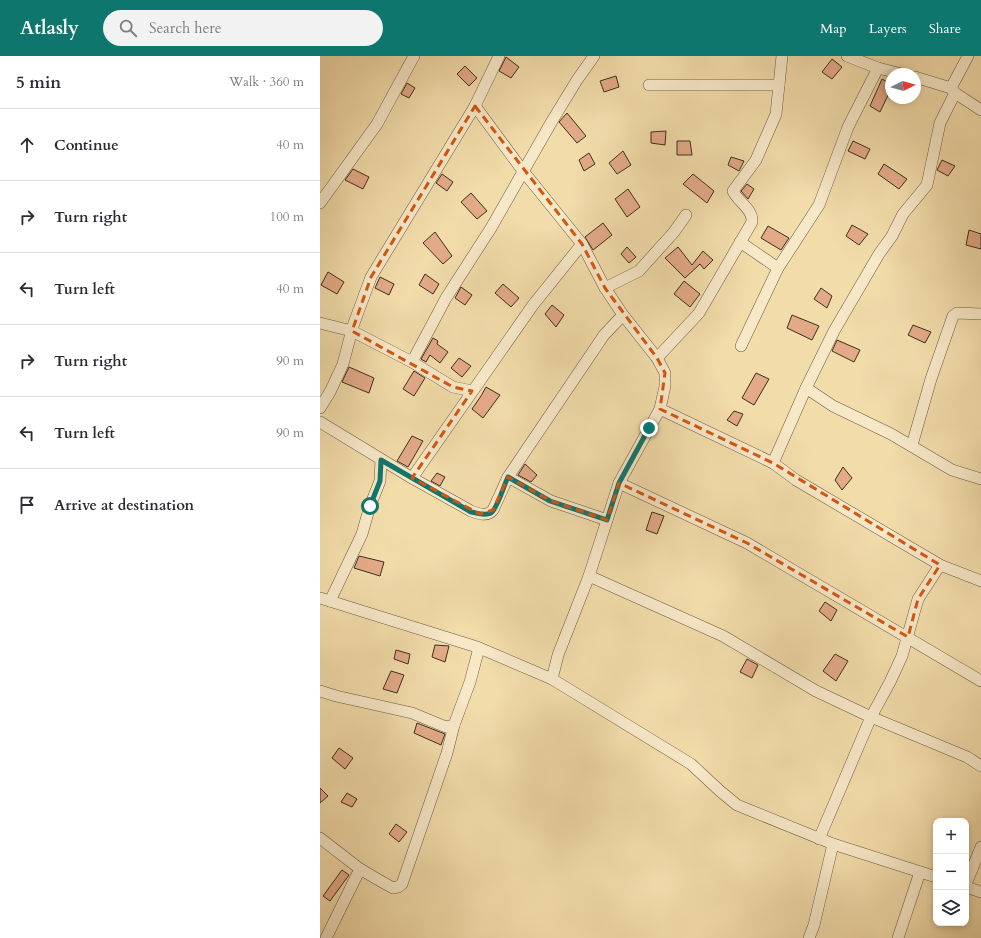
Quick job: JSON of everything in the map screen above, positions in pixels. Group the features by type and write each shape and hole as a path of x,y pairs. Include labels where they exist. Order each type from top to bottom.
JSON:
{"street":[{"path":"320,203 377,124 414,56"},
{"path":"320,408 330,392 343,364 352,331 371,277 474,106 499,56"},
{"path":"412,362 446,298 491,228 577,80 594,56"},
{"path":"657,358 699,313 750,227 753,219 752,216 741,200 734,195 733,191 756,160 776,114 782,56"},
{"path":"847,56 885,70"},
{"path":"773,463 806,388 834,331 879,254 892,236 903,214 927,185 940,123 968,56"},
{"path":"741,346 778,268 819,205 848,127 878,68"},
{"path":"921,79 953,91 981,110"},
{"path":"650,85 779,85"},
{"path":"474,106 523,171 582,244 605,288 623,315 657,358 665,373 665,386 660,409 619,483 589,576 558,655 552,679"},
{"path":"605,288 639,271 674,232 686,215"},
{"path":"740,242 778,268"},
{"path":"412,478 472,390 533,305 582,244"},
{"path":"912,445 931,379 953,316 957,313 981,314"},
{"path":"320,422 361,446 381,460 471,512 486,514 493,510 508,477 604,335 623,315"},
{"path":"320,323 352,331 412,362 454,387 472,390"},
{"path":"806,388 833,406 912,445 952,470 981,479"},
{"path":"660,409 773,463 796,480 940,565 981,581"},
{"path":"381,460 380,481 370,506 362,534 325,599 479,648 552,679 691,764 737,805 833,844 933,876"},
{"path":"508,477 550,501 607,520"},
{"path":"619,483 747,543 981,681"},
{"path":"820,839 871,717 902,656 918,599 940,565"},
{"path":"589,576 724,636 816,691 871,717 967,757 981,766"},
{"path":"320,838 360,869 393,888 402,884 447,752 454,724 470,682 479,648"},
{"path":"320,691 412,713 446,726 451,726 454,724"},
{"path":"809,938 814,925 833,844"},
{"path":"969,877 981,847"},
{"path":"326,938 360,869"},
{"path":"898,938 920,872"},
{"path":"969,888 981,892"}],"highlighted area":[{"path":"475,106 582,244 605,288 657,358 665,373 660,409 773,463 940,565 918,599 908,637 747,543 619,483 607,520 551,501 508,477 493,510 480,514 412,478 472,391 453,387 352,331 371,277"}],"building":[{"path":"506,57 519,67 511,78 499,71"},
{"path":"832,59 842,67 832,79 822,72"},
{"path":"465,66 477,78 469,86 457,74"},
{"path":"616,76 619,87 604,92 600,81"},
{"path":"882,79 885,81 885,102 880,112 870,106"},
{"path":"407,83 415,88 409,98 401,94"},
{"path":"567,113 586,136 577,143 559,122"},
{"path":"666,131 665,145 651,143 651,132"},
{"path":"677,141 690,141 692,155 677,155"},
{"path":"853,141 870,149 865,159 848,151"},
{"path":"623,151 631,165 617,174 609,163"},
{"path":"589,153 595,164 584,171 579,160"},
{"path":"731,157 744,161 739,171 728,165"},
{"path":"942,160 955,166 948,176 937,170"},
{"path":"884,164 907,179 899,189 878,174"},
{"path":"353,169 369,177 363,189 345,180"},
{"path":"442,174 453,182 447,191 436,183"},
{"path":"693,174 714,191 707,203 683,184"},
{"path":"747,184 754,189 748,199 741,191"},
{"path":"628,189 640,207 627,217 615,199"},
{"path":"471,193 487,211 477,219 461,202"},
{"path":"603,223 612,235 593,250 585,237"},
{"path":"852,225 868,234 859,245 846,236"},
{"path":"768,226 789,238 781,250 761,238"},
{"path":"969,230 981,234 981,249 966,245"},
{"path":"435,232 452,256 443,264 423,243"},
{"path":"627,247 636,257 629,263 621,254"},
{"path":"678,247 692,265 703,251 713,260 704,269 700,264 685,278 665,258"},
{"path":"328,272 344,282 337,294 321,285"},
{"path":"425,274 439,284 433,294 419,285"},
{"path":"380,277 394,284 389,295 375,288"},
{"path":"684,281 700,294 690,307 674,294"},
{"path":"503,284 519,298 511,307 495,293"},
{"path":"461,287 472,295 465,305 455,298"},
{"path":"821,288 832,296 827,308 814,299"},
{"path":"552,305 564,315 556,327 545,314"},
{"path":"792,315 819,326 812,340 787,328"},
{"path":"913,325 931,332 925,343 908,335"},
{"path":"433,338 438,341 437,344 448,352 440,363 430,355 426,362 421,359"},
{"path":"837,340 860,350 854,362 832,351"},
{"path":"459,358 471,366 462,377 451,368"},
{"path":"349,367 374,378 369,393 342,382"},
{"path":"414,371 425,378 414,396 403,389"},
{"path":"756,373 769,379 754,405 742,398"},
{"path":"486,387 500,395 483,418 472,409"},
{"path":"734,411 743,414 737,426 727,420"},
{"path":"412,436 423,441 408,467 397,461"},
{"path":"525,464 537,475 531,482 518,475"},
{"path":"843,467 852,478 842,490 835,480"},
{"path":"437,473 445,477 440,486 431,481"},
{"path":"652,512 664,516 657,534 646,530"},
{"path":"359,556 384,562 380,576 354,568"},
{"path":"825,602 837,610 831,621 819,611"},
{"path":"435,645 449,646 445,662 432,657"},
{"path":"396,650 410,654 408,664 394,659"},
{"path":"835,654 848,661 836,681 823,671"},
{"path":"747,659 758,665 752,678 740,672"},
{"path":"391,671 404,675 397,693 383,689"},
{"path":"417,723 445,734 441,745 414,733"},
{"path":"339,748 353,758 345,769 332,758"},
{"path":"320,788 328,796 320,803"},
{"path":"347,793 357,799 352,807 341,802"},
{"path":"396,824 407,832 399,842 389,834"},
{"path":"342,870 349,875 330,901 323,896"}],"route":[{"path":"370,506 380,481 381,460 471,512 480,514 491,513 508,477 550,501 607,520 619,483 649,428"}]}
